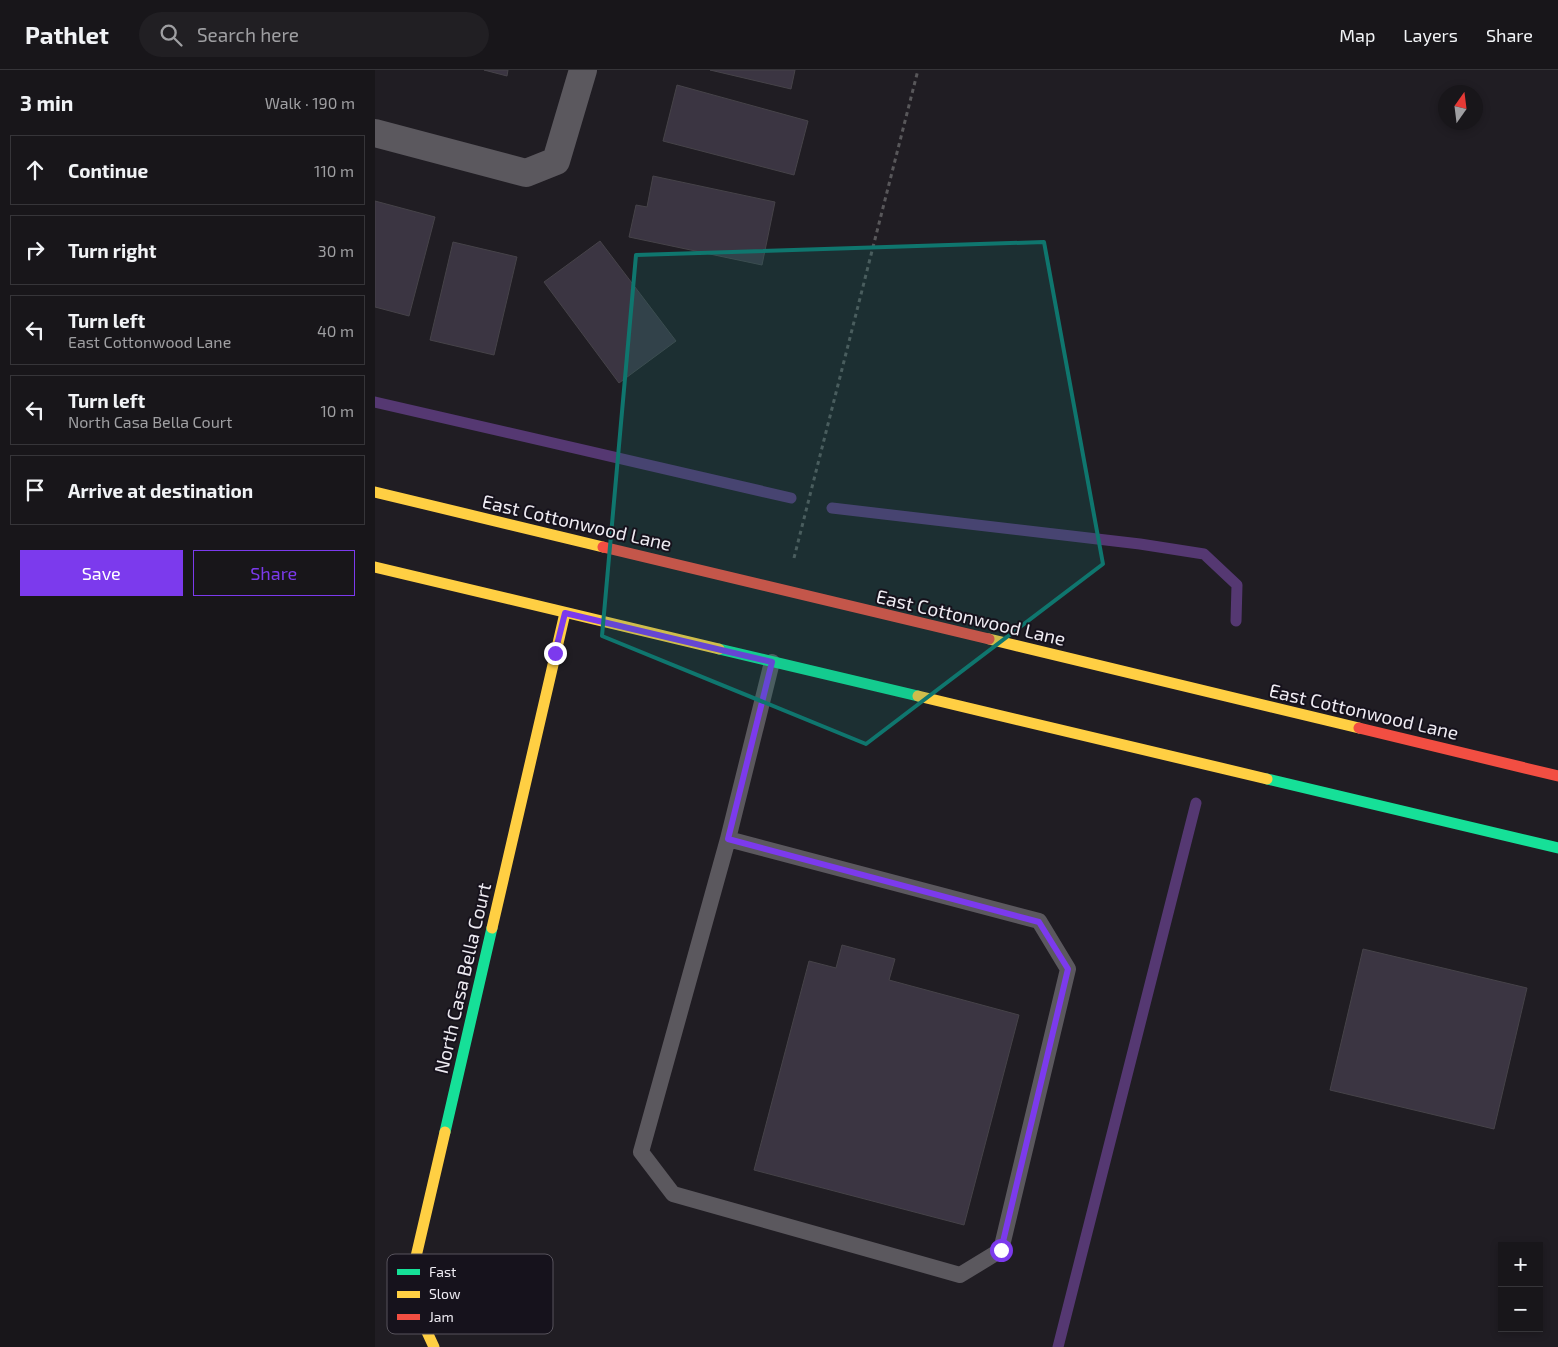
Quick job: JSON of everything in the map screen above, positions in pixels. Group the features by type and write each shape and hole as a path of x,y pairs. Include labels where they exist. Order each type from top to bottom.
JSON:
{"main road":[{"name":"East Cottonwood Lane","path":"375,492 1558,776"},
{"path":"375,568 1558,848"},
{"name":"North Casa Bella Court","path":"417,1254 565,613"},
{"name":"North Casa Bella Court","path":"428,1334 434,1347"}],"street":[{"path":"375,133 526,173 556,161 583,70"}],"lane":[{"path":"728,839 1039,922 1068,969 1001,1250 960,1275 673,1194 641,1152 728,839 772,662"}],"path":[{"path":"786,590 917,70"}],"highlighted area":[{"path":"1044,242 1103,564 866,744 602,636 636,255"}],"building":[{"path":"484,70 508,70 507,76"},
{"path":"710,70 795,70 791,89"},
{"path":"677,85 808,121 794,175 663,141"},
{"path":"653,176 775,202 762,265 629,237 636,205 647,207"},
{"path":"375,201 435,217 409,316 375,307"},
{"path":"600,241 676,341 619,383 544,282"},
{"path":"453,242 517,257 494,355 430,340"},
{"path":"842,945 895,959 889,980 1019,1015 964,1225 754,1170 809,961 836,968"},
{"path":"1363,949 1527,988 1494,1129 1330,1090"}],"waterway":[{"path":"375,402 791,498"},
{"path":"832,508 1140,544 1204,554 1237,585 1236,621"},
{"path":"1058,1347 1196,803"}],"traffic: fast":[{"path":"719,649 918,696"},
{"path":"1267,779 1558,848"},
{"path":"445,1132 492,928"}],"traffic: slow":[{"path":"375,492 603,547"},
{"path":"375,567 719,649"},
{"path":"492,928 565,613"},
{"path":"989,639 1359,728"},
{"path":"918,696 1267,779"},
{"path":"417,1254 445,1132"},
{"path":"428,1334 434,1347"}],"traffic: jam":[{"path":"603,547 989,639"},
{"path":"1359,728 1558,776"}],"route":[{"path":"555,653 565,613 772,662 728,839 1039,922 1068,969 1001,1250"}]}
